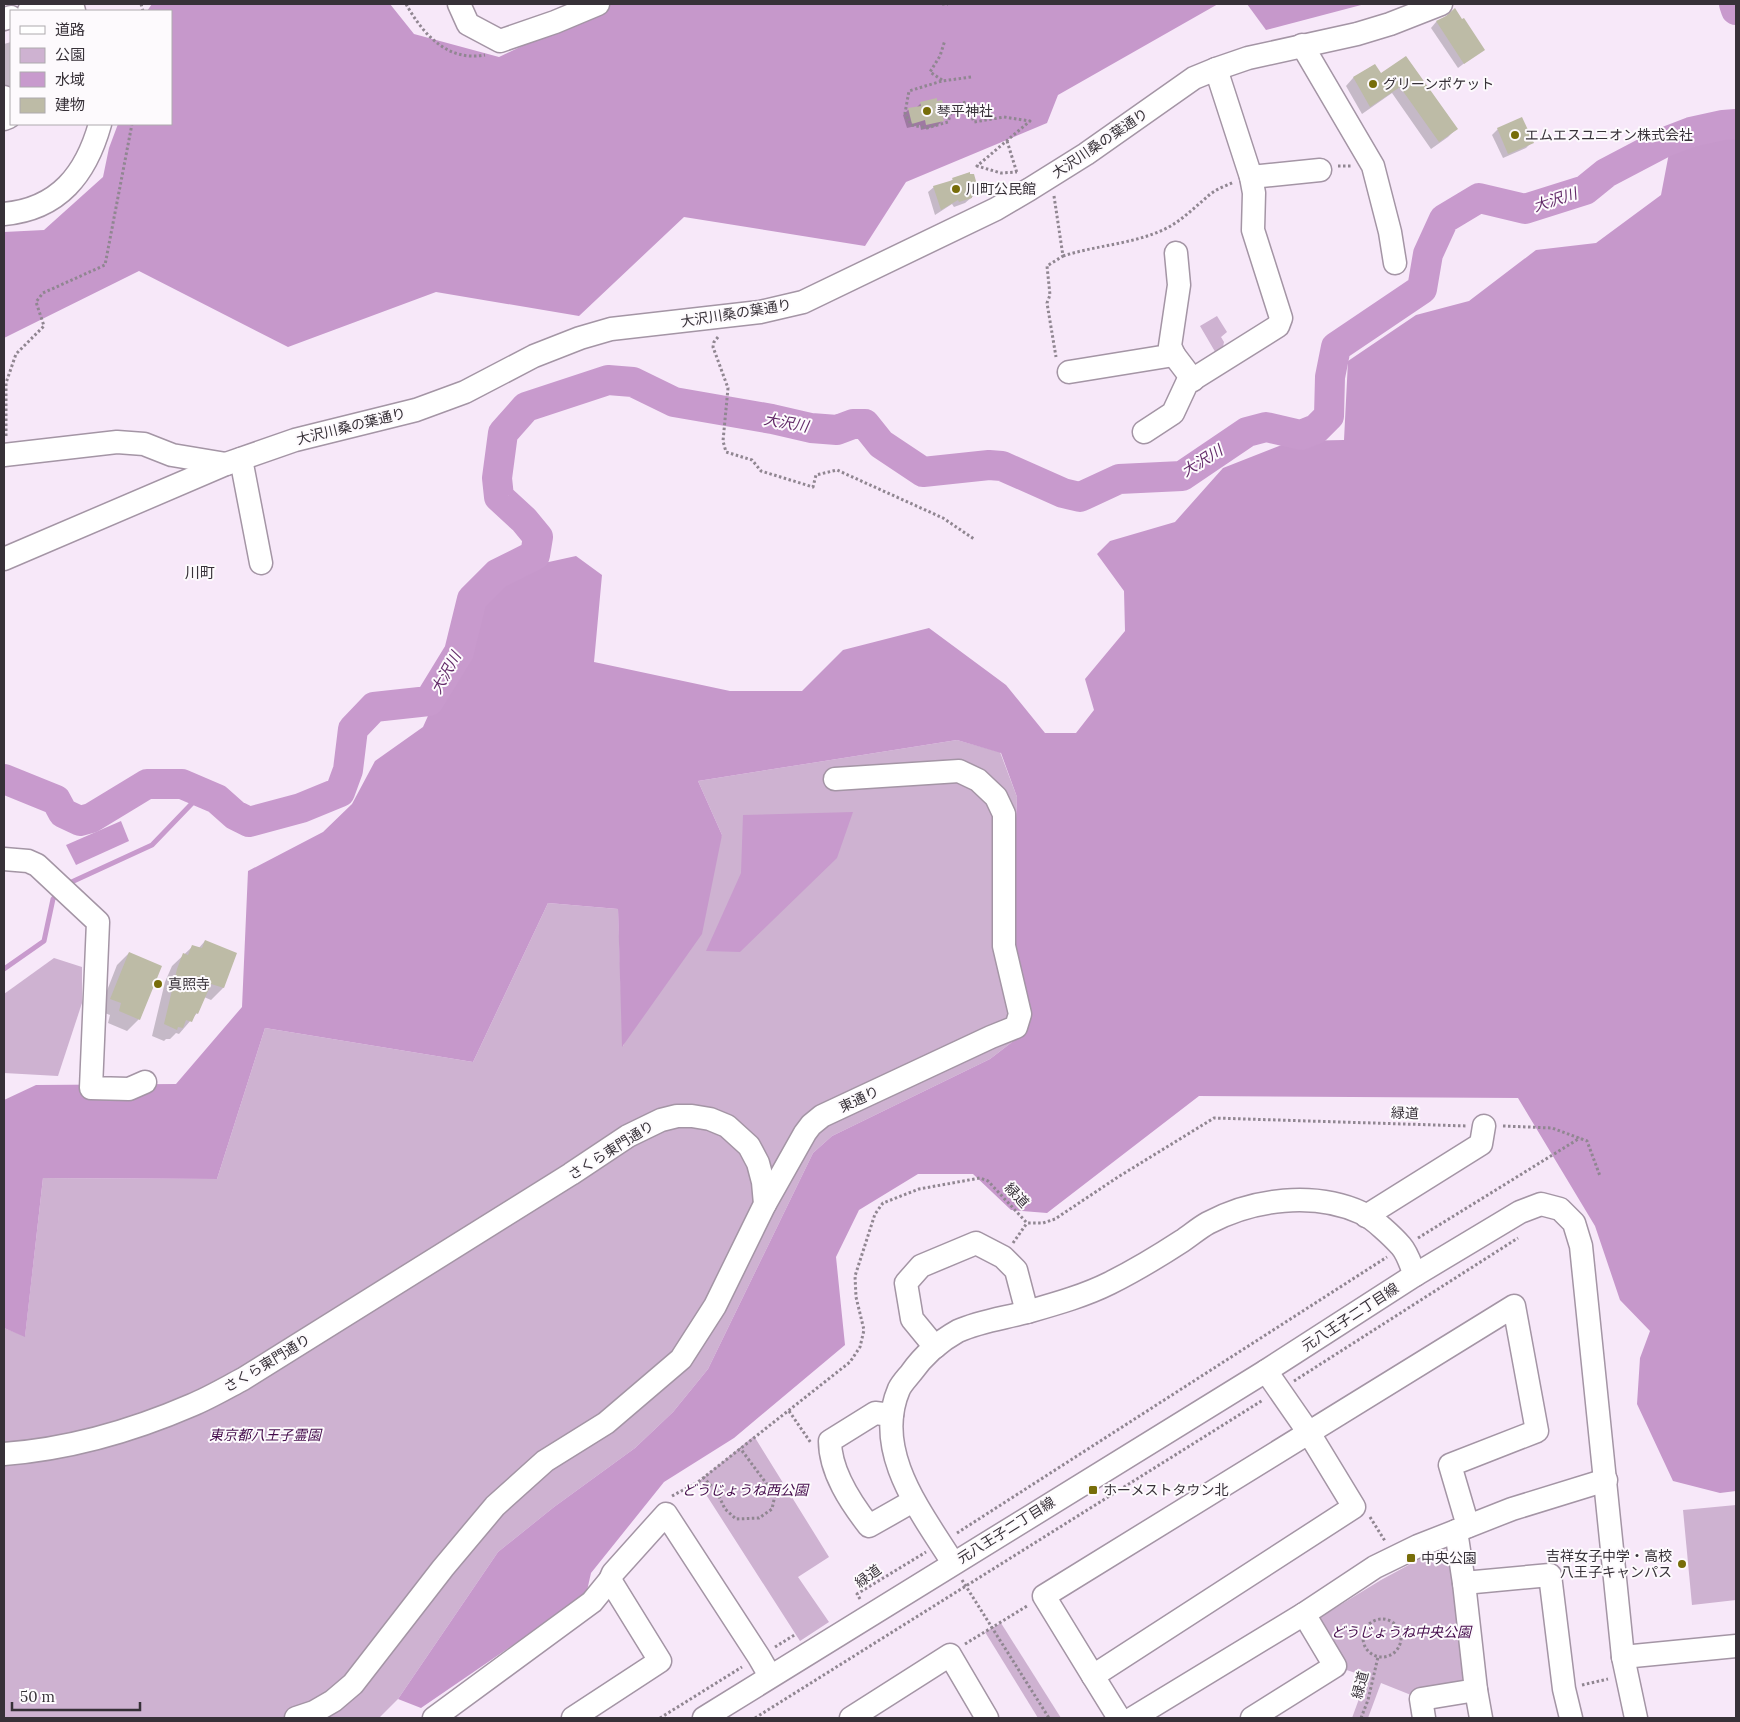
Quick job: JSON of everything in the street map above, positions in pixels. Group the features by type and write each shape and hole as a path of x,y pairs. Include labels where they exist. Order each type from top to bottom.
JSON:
{"street":[{"path":"33,10 54,4"},
{"path":"459,4 468,24 500,41 552,13 598,4"},
{"name":"大沢川桑の葉通り","path":"4,559 234,462 295,440 416,410 465,392 534,356 580,338 611,329 760,312 802,302 996,209 1051,176 1194,78 1248,58 1357,34 1390,24 1441,4"},
{"path":"1302,46 1373,166 1390,232 1395,263"},
{"path":"1144,432 1173,413 1187,383 1193,380 1234,343 1278,326 1281,318 1253,230 1254,193 1250,175 1216,69"},
{"path":"4,97 9,117 4,119"},
{"path":"4,214 40,206 72,183 90,155 100,125"},
{"path":"1250,175 1320,170"},
{"path":"1176,253 1179,285 1170,346 1174,355 1193,380"},
{"path":"1063,366 1174,355"},
{"path":"5,455 116,442 144,444 172,455 234,462 261,563"},
{"name":"東通り","path":"765,1204 811,1124 822,1116 1016,1027 1020,1014 1004,946 1004,814 996,797 978,780 959,770 835,779"},
{"path":"4,859 28,861 37,865 98,922 91,1088 129,1089 145,1082"},
{"name":"さくら東門通り","path":"4,1454 86,1441 132,1428 194,1405 243,1379 571,1174 628,1136 661,1120 677,1116 692,1116 710,1119 727,1126 749,1146 758,1163 763,1182 765,1204"},
{"path":"1366,1216 1481,1144 1484,1126"},
{"path":"957,1570 907,1490 893,1443 892,1415 900,1388 917,1365 935,1347 959,1331 1066,1300 1110,1283 1181,1242 1207,1224 1238,1209 1259,1203 1320,1202 1343,1207 1366,1216 1402,1247 1415,1275"},
{"path":"296,1718 314,1712 334,1701 353,1684 443,1568 495,1506 545,1461 606,1423 681,1359 714,1306 765,1204"},
{"name":"元八王子二丁目線","path":"704,1718 770,1676 957,1570 1415,1275 1520,1212 1540,1204 1560,1209 1574,1223 1580,1246 1606,1480 1623,1657 1636,1718"},
{"path":"935,1347 912,1319 906,1283 921,1266 976,1243 1003,1257 1016,1270 1027,1312"},
{"path":"1119,1718 1044,1596 1514,1306 1537,1431 1450,1465 1462,1528 1464,1583 1481,1718"},
{"path":"1093,1676 1354,1507 1309,1433 1266,1371"},
{"path":"892,1415 874,1413 830,1442 830,1454 849,1499 869,1526 913,1500"},
{"path":"1134,1718 1304,1614 1375,1568 1418,1546 1512,1508 1606,1480"},
{"path":"434,1718 592,1602 610,1580 613,1573 666,1514 770,1676"},
{"path":"1464,1583 1550,1575 1564,1689 1571,1718"},
{"path":"572,1718 660,1661 610,1580"},
{"path":"1252,1718 1283,1710 1335,1666 1304,1614"},
{"path":"1623,1657 1736,1646"},
{"path":"851,1718 950,1655 987,1718"},
{"path":"1424,1718 1421,1699 1476,1690"}],"path":[{"path":"942,4 948,4"},
{"path":"942,81 930,72 940,56 945,40"},
{"path":"971,77 942,81 909,91 905,113 911,125 927,128 948,122 953,106 966,102 974,122 1004,117 1030,121 977,166 1001,173 1017,172"},
{"path":"5,455 6,382 16,354 44,326 36,302 42,293 105,265 132,125"},
{"path":"1007,141 1019,178"},
{"path":"1320,170 1323,166 1373,166"},
{"path":"1063,366 1047,303 1050,295 1047,266 1063,256 1131,241 1167,228 1191,212 1208,195 1250,175"},
{"path":"1051,176 1063,256"},
{"path":"722,335 714,342 713,347 728,388 723,441 726,452 752,460 761,471 813,487 816,475 837,470 943,518 974,539"},
{"name":"緑道","path":"666,1514 668,1498 698,1482 850,1362 860,1347 864,1330 856,1297 855,1276 875,1214 883,1203 919,1189 980,1178 988,1181 1027,1223 1042,1223 1055,1219 1118,1177 1214,1118 1552,1128 1587,1141 1600,1176"},
{"name":"緑道","path":"862,1602 857,1594 941,1543 1402,1247 1580,1138"},
{"path":"755,1718 1523,1235"},
{"path":"789,1411 816,1451 830,1454"},
{"path":"703,1477 717,1492 725,1509 736,1519 759,1518 772,1510 775,1496 740,1448"},
{"path":"1369,1515 1388,1546"},
{"path":"957,1570 1049,1718"},
{"path":"950,1655 1044,1596"},
{"path":"1386,1619 1397,1626 1401,1636 1401,1643 1393,1654 1378,1657 1367,1650 1362,1639 1363,1632 1371,1622 1386,1619"},
{"path":"660,1718 796,1634"},
{"name":"緑道","path":"1361,1718 1368,1700 1378,1657"},
{"path":"1564,1689 1609,1679"}],"green space":[{"path":"1217,316 1227,332 1221,337 1224,342 1222,352 1217,355 1200,326"},
{"name":"東京都八王子霊園","path":"957,740 1000,752 1017,797 1011,925 1029,1007 1020,1036 990,1059 832,1136 813,1153 708,1369 673,1412 635,1448 554,1507 498,1552 398,1699 379,1718 4,1718 4,1328 25,1336 43,1178 217,1179 265,1028 473,1062 548,903 618,909 623,1046 722,835 698,781"},
{"path":"54,958 82,967 82,1003 58,1076 4,1073 4,994"},
{"name":"どうじょうね西公園","path":"754,1436 829,1557 798,1577 829,1622 800,1641 698,1482"},
{"path":"1736,1505 1736,1600 1692,1605 1683,1510"},
{"name":"どうじょうね中央公園","path":"1427,1555 1451,1566 1464,1692 1421,1699 1381,1683 1368,1718 1352,1718 1367,1677 1335,1666 1309,1624 1381,1580"},
{"path":"1001,1623 1061,1718 1038,1718 985,1632"}],"shaded area":[{"path":"152,4 390,4 414,34 499,57 610,4 1218,4 1058,95 1047,123 906,182 865,246 684,217 579,316 436,292 288,347 139,271 4,338 4,232 44,230 103,177 109,148 118,125 172,125 172,10 148,10"},
{"path":"1247,4 1365,4 1266,30"},
{"path":"1736,135 1736,1491 1720,1493 1673,1481 1637,1404 1640,1358 1650,1331 1620,1300 1595,1226 1518,1098 1199,1096 1047,1213 1011,1210 973,1174 918,1174 859,1210 836,1257 845,1345 734,1438 664,1482 591,1573 586,1595 421,1708 398,1699 498,1552 554,1507 635,1448 673,1412 708,1369 813,1153 832,1136 990,1059 1020,1036 1029,1007 1011,925 1017,797 1001,753 957,740 698,781 722,835 702,934 622,1047 618,909 548,903 473,1062 265,1028 217,1179 43,1178 25,1337 4,1328 4,1100 36,1085 176,1084 242,1007 248,871 323,832 352,804 375,761 423,727 484,591 535,565 576,556 602,575 594,662 730,691 802,691 843,650 929,628 1006,685 1045,733 1076,733 1094,710 1085,679 1125,631 1124,591 1097,554 1110,541 1175,522 1223,468 1292,441 1344,440 1348,361 1416,315 1469,301 1536,250 1596,243 1661,195 1669,153"}],"water":[{"path":"853,812 837,858 740,952 706,951 741,873 743,815"},
{"path":"121,821 129,841 76,865 66,845"}],"building":[{"path":"1455,8 1462,19 1464,18 1485,50 1464,64 1436,21 1446,16"},
{"path":"1406,56 1458,129 1439,142 1400,87 1370,107 1353,77 1375,64 1381,73"},
{"name":"琴平神社","path":"937,98 937,101 942,100 946,113 942,114 944,121 926,125 925,120 912,124 908,108 921,106 920,102"},
{"name":"エムエスユニオン株式会社","path":"1522,117 1534,143 1508,154 1497,128"},
{"name":"川町公民館","path":"970,172 970,174 974,174 979,192 972,195 972,198 959,202 958,200 941,210 933,186"},
{"path":"205,940 237,953 224,988 211,984 198,1014 196,1013 192,1022 186,1020 183,1028 178,1027 177,1030 164,1024 177,969 183,953 188,955 192,945 202,948"},
{"path":"129,952 162,966 140,1020 119,1011 121,1003 110,999"}],"waterway":[{"name":"大沢川","path":"1734,4 1736,10"},
{"name":"大沢川","path":"4,779 56,800 63,813 80,821 91,818 147,784 182,784 217,799 235,815 249,822 301,808 340,792 348,770 353,729 374,707 429,701 459,652 472,599 497,574 535,555 538,537 524,520 499,497 497,478 503,433 526,407 608,380 633,382 674,402 772,419 811,428 837,430 853,424 865,424 881,444 923,472 989,465 1002,466 1063,493 1080,497 1119,479 1182,476 1247,432 1266,427 1301,435 1316,429 1329,416 1330,377 1336,347 1422,289 1428,254 1444,219 1479,198 1525,209 1585,190 1606,173 1665,142 1691,132 1736,124"},
{"path":"65,885 152,845 202,793"},
{"path":"4,969 44,941 53,899 58,893"}],"place":[{"name":"グリーンポケット","path":"1373,84"},
{"name":"琴平神社","path":"927,111"},
{"name":"エムエスユニオン株式会社","path":"1515,135"},
{"name":"川町公民館","path":"956,189"},
{"name":"真照寺","path":"158,984"},
{"name":"ホーメストタウン北","path":"1093,1490"},
{"name":"中央公園","path":"1411,1558"},
{"name":"吉祥女子中学・高校 八王子キャンパス","path":"1682,1564"}],"district":[{"name":"川町","path":"200,573"}]}
